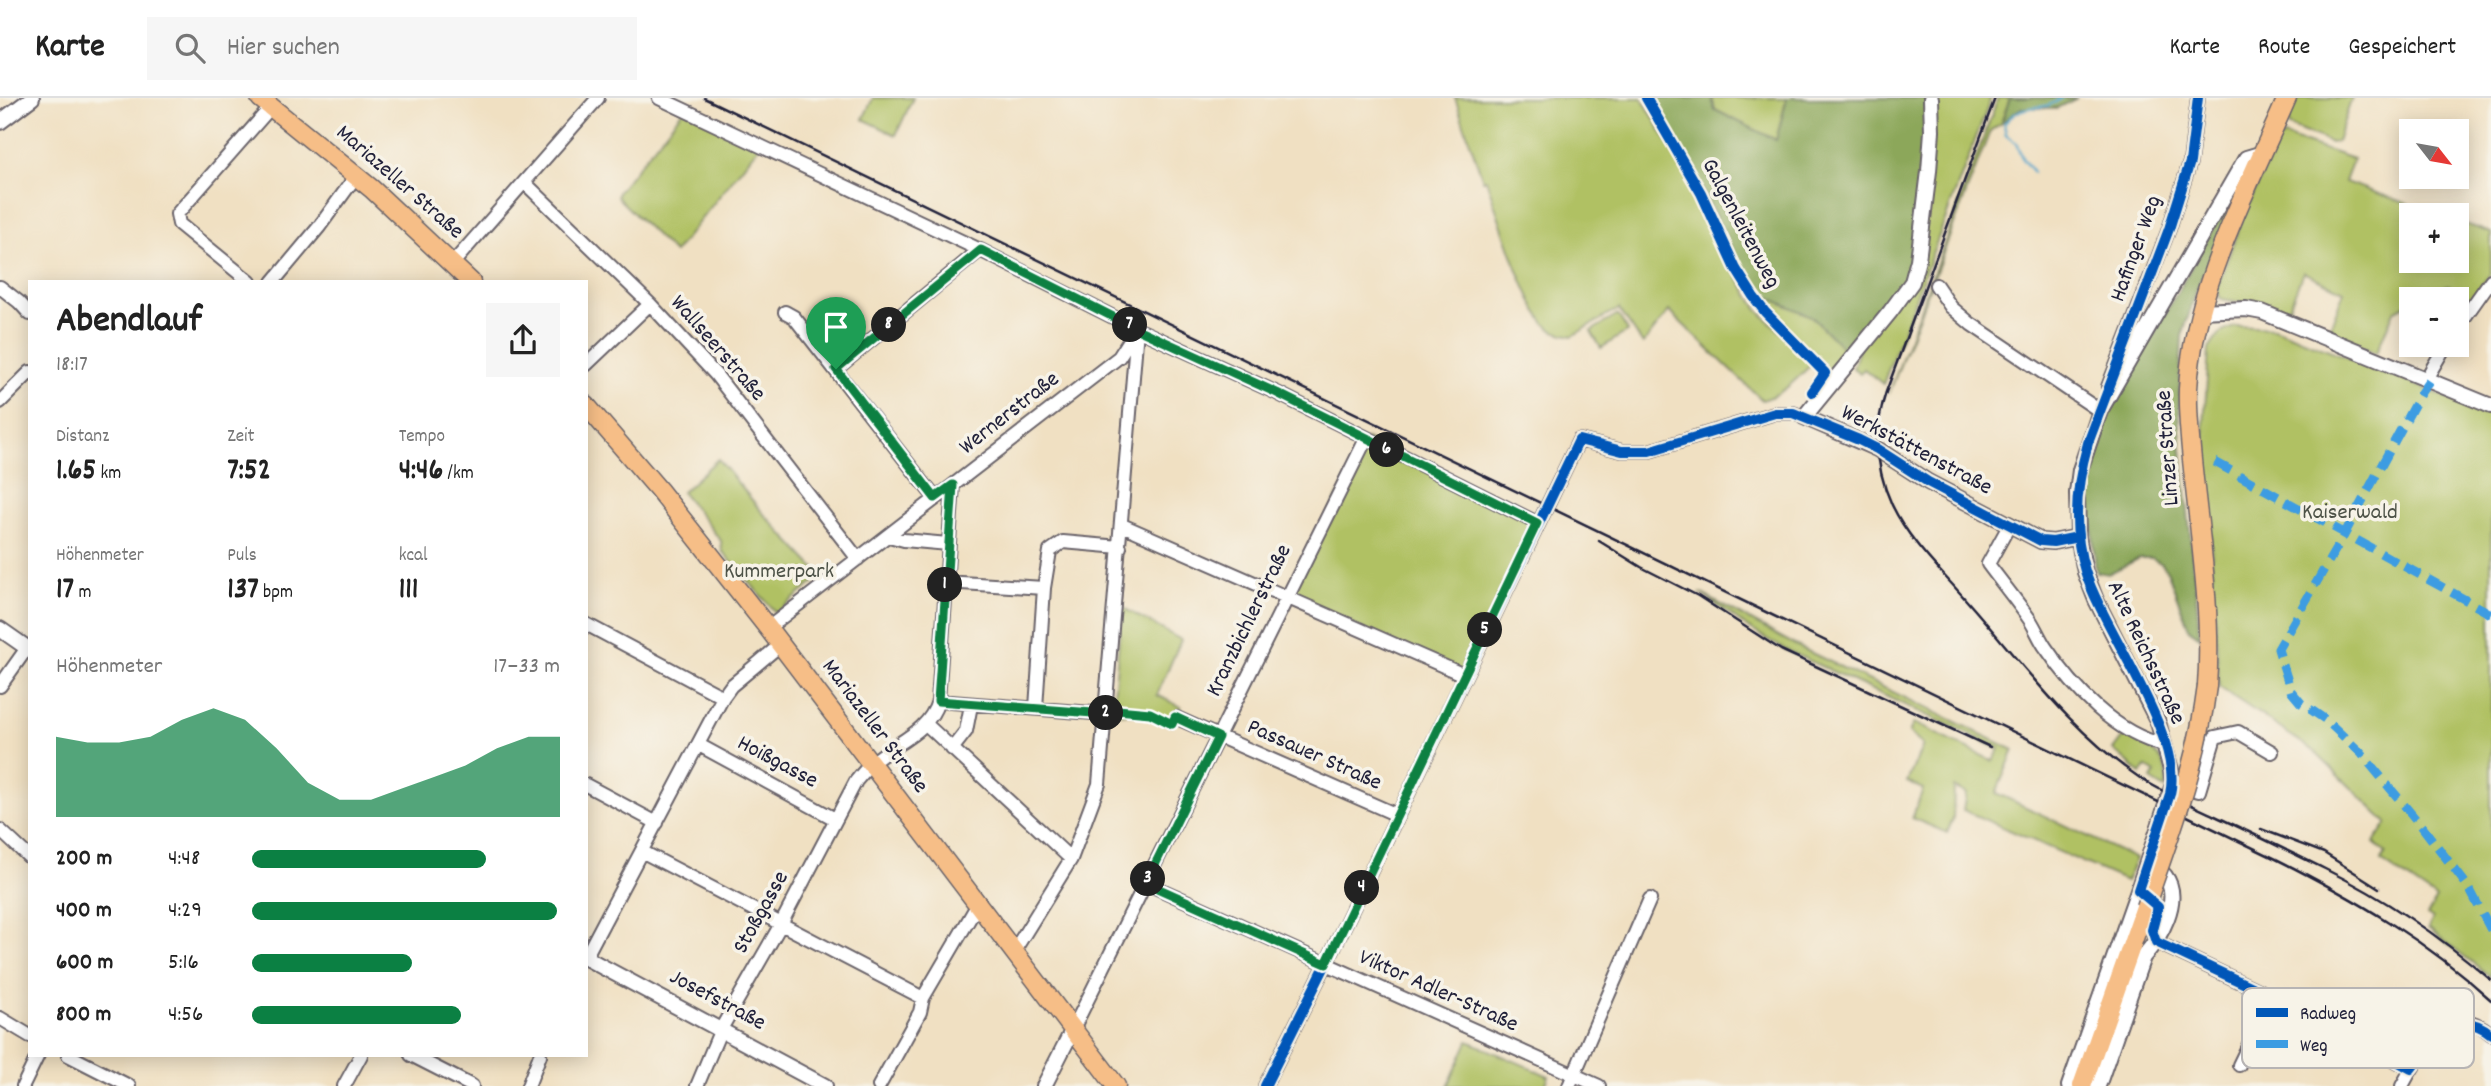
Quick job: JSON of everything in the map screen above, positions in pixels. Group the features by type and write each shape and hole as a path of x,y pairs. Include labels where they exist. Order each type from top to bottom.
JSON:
{"main road":[{"name":"Linzer Straße","path":"2141,898 2194,762 2207,686 2202,548 2188,417 2191,355 2200,311 2218,261 2287,98"},
{"name":"Mariazeller Straße","path":"265,102 356,176 469,280"},
{"name":"Mariazeller Straße","path":"588,407 659,490 768,628 1116,1086"},
{"path":"2082,1086 2141,898"}],"street":[{"path":"0,122 32,98"},
{"path":"453,263 598,98"},
{"path":"659,98 981,250 1137,329 1277,393 1537,523 1265,1086"},
{"path":"1804,417 1912,282 1918,260 1930,160 1931,98"},
{"name":"Hafinger Weg","path":"2100,411 2169,229 2190,162 2198,98"},
{"path":"248,280 179,224 178,210 265,102"},
{"name":"Alte Reichsstraße","path":"2069,1086 2141,898 2148,859 2172,784 2172,770 2152,710 2096,600 2085,572 2078,537 2077,494 2080,470 2100,411 2246,158 2256,155 2262,157"},
{"path":"275,280 319,227 356,176"},
{"name":"Wallseerstraße","path":"525,183 650,304 716,375 858,559"},
{"path":"836,369 981,250"},
{"path":"2469,311 2491,280"},
{"path":"1936,285 1951,307 1971,324 2100,411"},
{"path":"0,288 24,302"},
{"path":"2144,290 2165,301"},
{"path":"588,363 650,304"},
{"path":"2200,311 2246,309 2262,312 2491,406"},
{"path":"785,312 794,317 836,369 935,498"},
{"path":"1014,951 1070,859 1099,784 1137,329"},
{"name":"Wernerstraße","path":"768,628 1119,357 1137,329"},
{"path":"2426,379 2439,357"},
{"path":"0,402 28,374"},
{"name":"Werkstättenstraße","path":"1537,523 1579,440 1622,451 1650,451 1775,413 1793,412 1877,449 1928,482 2041,541 2053,542 2078,537"},
{"name":"Kranzbichlerstraße","path":"1044,1086 1366,439"},
{"path":"953,485 938,701 927,724 1070,859"},
{"path":"2010,524 1988,564 2029,620 2046,649 2099,710 2118,725 2144,739 2165,745"},
{"path":"1122,525 1464,675"},
{"path":"889,536 948,544"},
{"path":"1036,708 1044,588 1050,551 1063,542 1120,547"},
{"path":"946,582 1044,588"},
{"path":"0,629 28,649 0,686"},
{"path":"588,629 723,697"},
{"path":"588,953 723,697 731,686 780,645"},
{"path":"938,701 1106,714"},
{"path":"952,749 966,731 971,705"},
{"name":"Passauer Straße","path":"1177,718 1397,815"},
{"name":"Stoßgasse","path":"697,1086 721,1029 781,924 856,781 872,764 927,724"},
{"path":"2172,784 2199,791 2215,737 2238,732 2272,752"},
{"name":"Hoißgasse","path":"699,745 835,819"},
{"path":"588,786 657,823"},
{"path":"0,831 28,856"},
{"path":"643,852 923,998"},
{"path":"2098,1086 2143,957 2165,926 2172,901 2167,878 2148,859"},
{"name":"Viktor Adler-Straße","path":"1146,883 1326,964 1572,1081 1598,1086"},
{"path":"2141,898 2158,907 2152,930 2156,942 2253,988"},
{"path":"1572,1081 1650,899"},
{"path":"879,1086 920,1012 923,998 978,904"},
{"name":"Josefstraße","path":"588,958 825,1086"},
{"path":"0,1018 28,1034"},
{"path":"2474,1023 2491,1034"},
{"path":"23,1086 37,1057"},
{"path":"72,1057 129,1086"},
{"path":"344,1086 360,1057"},
{"path":"415,1057 472,1086"},
{"path":"528,1086 539,1057"},
{"path":"2239,1065 2242,1059"},
{"path":"2402,1086 2411,1069"}],"green space":[{"path":"873,98 913,98 896,135 863,119"},
{"path":"1455,98 1642,98 1698,195 1734,270 1758,310 1813,363 1783,390 1762,400 1669,311 1643,344 1619,309 1572,336 1551,329 1542,320 1523,283"},
{"path":"1649,98 1712,98 1715,110 1776,140 1787,98 1927,98 1928,115 1913,259 1907,279 1849,354 1811,316 1772,299 1747,279 1703,192"},
{"path":"1712,98 1787,98 1776,141 1715,110"},
{"path":"1936,98 1991,98 1883,384 1864,369 1860,373 1853,368"},
{"path":"1998,98 2010,98 2001,123 1990,131 1889,394"},
{"path":"2010,98 2077,98 2057,108 2021,108 2001,123"},
{"path":"2294,98 2352,98 2337,141 2331,143 2289,126 2287,114"},
{"path":"684,109 760,145 674,253 617,197 618,192"},
{"path":"2284,136 2353,159 2345,182 2405,203 2399,203 2399,273 2469,273 2469,225 2491,233 2491,273 2471,299 2469,287 2399,287 2399,308 2394,311 2376,353 2328,332 2344,291 2303,272 2286,315 2254,304 2221,299 2217,291 2218,285 2243,217 2277,142"},
{"path":"2233,193 2237,195 2197,289 2182,336 2180,429 2200,637 2189,629 2162,564 2152,558 2140,558 2108,574 2096,572 2092,524 2083,517 2090,462 2100,430"},
{"path":"1747,279 1772,299 1811,316 1849,354 1832,374 1767,311"},
{"path":"1618,315 1628,331 1601,348 1591,331"},
{"name":"Kaiserwald","path":"2236,326 2274,328 2491,415 2491,977 2428,928 2433,919 2427,915 2437,899 2381,861 2386,853 2374,843 2387,823 2314,751 2219,687 2204,424 2209,349 2220,333"},
{"path":"1366,439 1537,523 1464,675 1288,596"},
{"name":"Kummerpark","path":"718,459 762,512 822,576 776,613 722,551 721,541 682,492"},
{"path":"1700,593 1797,646 2014,750 1996,793 2136,859 2126,881 1963,810 1966,793 1954,787 1953,819 1947,833 1912,818 1923,789 1907,782 1923,745 1909,733 1914,723 1993,761 2000,749 1784,649 1747,627"},
{"path":"1122,607 1181,640 1157,695 1181,707 1172,726 1149,715 1117,713 1113,707"},
{"path":"2125,734 2156,754 2162,761 2166,778 2165,789 2151,780 2155,773 2146,767 2141,774 2113,750"},
{"path":"1468,1041 1549,1076 1545,1086 1448,1086"}],"waterway":[{"path":"2033,172 2023,160 2016,143 2006,135 2004,124 2019,111 2047,106 2062,98"}],"railway":[{"path":"704,98 2276,859 2389,922 2441,959 2491,1000"},
{"path":"1995,98 1882,407 1878,435 1879,463 1886,491 1899,518 1926,555 2048,695 2091,740 2115,760 2158,789 2369,893 2432,934 2491,980"},
{"path":"1599,541 1641,567 1698,596 1781,650 1990,747"},
{"path":"2261,829 2324,853 2379,888"}],"marked path":[{"path":"2429,381 2278,649 2291,691 2301,703 2326,720 2361,753 2469,888 2491,930"},
{"path":"2215,462 2491,614"}],"cycle path":[{"name":"Galgenleitenweg","path":"1646,98 1701,193 1736,269 1753,296 1765,312 1825,373 1812,392"},
{"path":"2156,942 2152,930 2158,907 2138,890 2170,794 2171,770 2165,743 2154,714 2094,595 2085,571 2078,539 2077,507 2088,443 2169,229 2190,162 2198,98"},
{"path":"1265,1086 1579,440 1622,451 1649,451 1775,413 1793,413 1877,449 1928,482 2041,541 2053,542 2078,537"},
{"path":"2156,942 2253,988"},
{"path":"2474,1025 2491,1034"}],"route":[{"path":"981,250 1137,329 1277,393 1537,523 1326,964 1146,883 1218,737 1175,717 1172,724 1150,713 1107,709 1106,714 938,701 953,485 935,498 836,369 981,250"}]}
